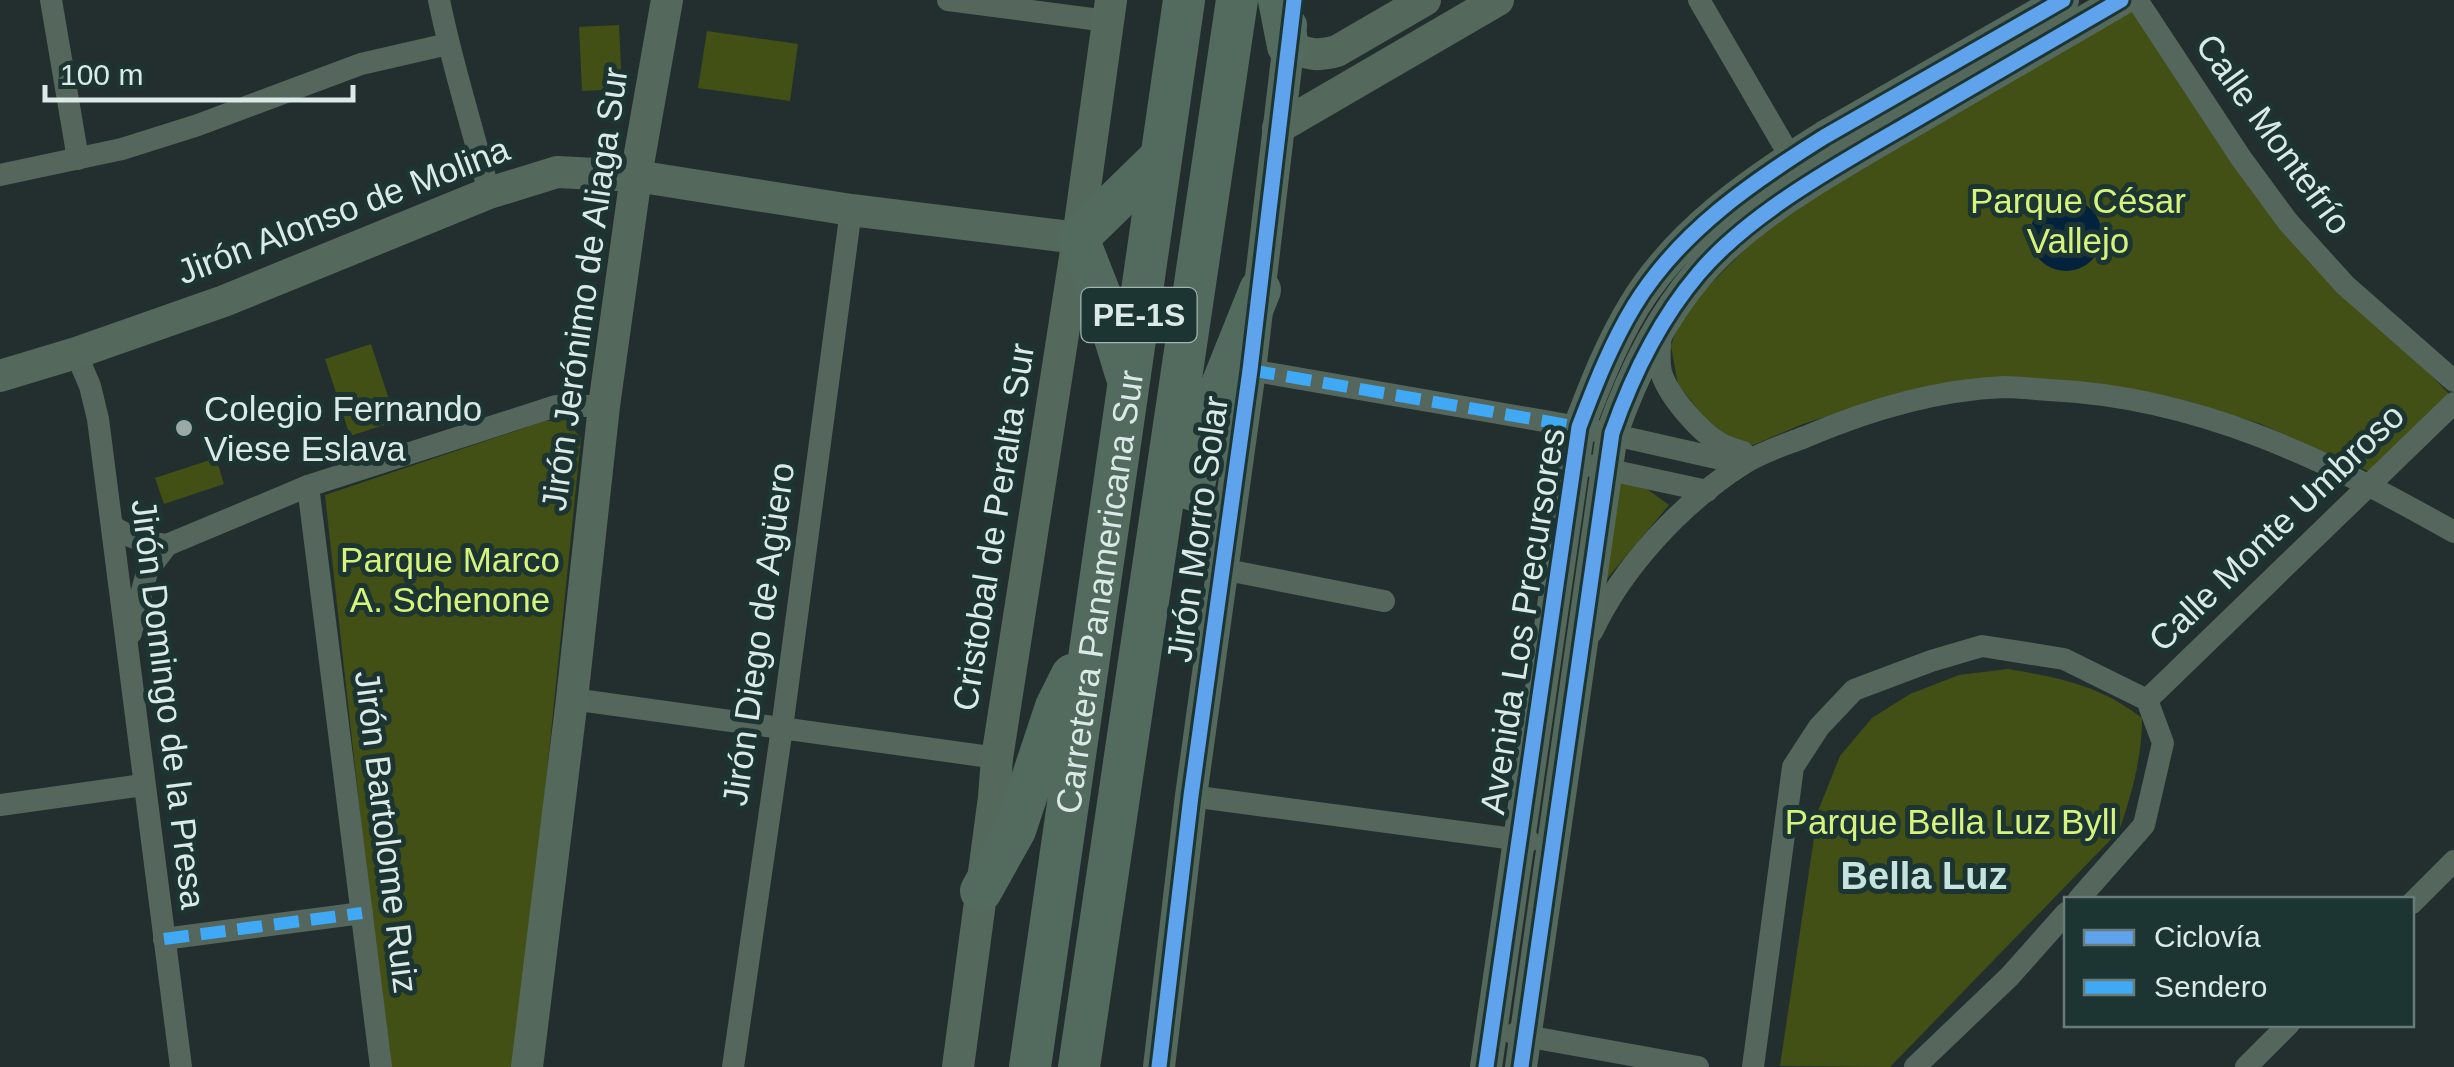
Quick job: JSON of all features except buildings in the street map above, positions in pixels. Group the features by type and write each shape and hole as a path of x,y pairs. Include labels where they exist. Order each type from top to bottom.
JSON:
{"highway":[{"name":"Carretera Panamericana Sur","path":"1030,1067 1184,0"},
{"name":"Carretera Panamericana Sur","path":"1079,1067 1237,0"},
{"path":"1279,0 1288,46"},
{"path":"1129,386 1108,315 1078,238 1161,157"},
{"path":"1107,1067 1118,800 1151,714 1207,422 1260,290"},
{"path":"981,890 1015,830 1056,707 1094,630"}],"street":[{"path":"51,0 78,159"},
{"path":"439,0 489,193"},
{"name":"Jirón Jerónimo de Aliaga Sur","path":"528,1067 604,406 636,176 668,0"},
{"path":"948,0 1109,11"},
{"name":"Jirón Morro Solar","path":"1159,1067 1294,0"},
{"path":"1328,100 1318,79 1322,67 1336,52 1425,0"},
{"path":"1278,128 1498,0"},
{"path":"1699,0 1799,171"},
{"name":"Avenida Los Precursores","path":"1486,1067 1519,840 1589,465 1612,434 1625,396 1661,323 1700,272 1799,171 2063,0"},
{"name":"Avenida Los Precursores","path":"1523,1052 1578,663 1589,465 1579,426 1596,380 1634,305 1688,238 1722,207 1799,171 2121,0"},
{"name":"Calle Montefrío","path":"2137,0 2240,158 2288,222 2345,284 2454,382"},
{"name":"Cristobal de Peralta Sur","path":"958,1067 997,758 1078,238 1109,11"},
{"path":"0,175 122,150 362,64 448,44"},
{"path":"1288,46 1307,54 1336,52"},
{"name":"Jirón Alonso de Molina","path":"0,376 224,301 489,193 557,172 636,176 851,210 1078,238"},
{"name":"Jirón Diego de Agüero","path":"733,1067 851,210"},
{"path":"1661,323 1662,372 1670,390 1703,430 1749,460"},
{"name":"Jirón Domingo de la Presa","path":"76,353 95,404 181,1067"},
{"path":"1250,370 1579,426 1749,460"},
{"path":"1578,663 1605,604 1671,521 1749,460 1832,425 1900,403 1948,394 2024,388 2082,391 2157,404 2236,426 2371,485 2454,532"},
{"name":"Calle Monte Umbroso","path":"2147,700 2454,403"},
{"path":"112,526 150,544 167,545 308,486 556,406 604,406"},
{"path":"1589,465 1707,491"},
{"name":"Jirón Bartolome Ruiz","path":"308,486 381,1067"},
{"path":"127,646 147,572 167,545"},
{"path":"1222,569 1384,601"},
{"path":"1753,1067 1793,767 1819,727 1854,690 1982,646 2064,658 2147,700 2163,742 2144,824 2081,897"},
{"path":"572,699 997,758"},
{"path":"0,806 144,786"},
{"path":"1191,796 1552,844"},
{"path":"2414,901 2454,861"},
{"path":"164,939 362,913"},
{"path":"1915,1067 2010,976 2064,915"},
{"path":"2246,1067 2286,1027"},
{"path":"1491,1030 1523,1052 1698,1067"}],"green space":[{"name":"Parque César Vallejo","path":"2129,5 2244,177 2449,394 2370,472 2261,424 2188,401 2111,386 1902,392 1803,424 1753,445 1730,438 1705,418 1678,385 1671,346 1681,314 1764,230 1933,116"},
{"path":"619,25 622,89 582,91 579,27"},
{"path":"707,31 798,44 790,101 698,88"},
{"path":"371,344 396,421 350,436 325,359"},
{"name":"Parque Marco A. Schenone","path":"566,420 581,438 517,1067 388,1067 325,495 545,421"},
{"path":"216,458 224,484 164,504 155,478"},
{"path":"1614,481 1647,489 1669,505 1589,600"},
{"name":"Parque Bella Luz Byll","path":"2008,669 2078,684 2142,718 2135,775 2119,831 1890,1067 1780,1066 1818,811 1840,756 1872,718 1910,694 1959,675"}],"water":[{"path":"2066,199 2091,210 2102,235 2091,260 2066,271 2041,260 2030,235 2041,210"}],"marked path":[{"path":"1250,370 1579,427"},
{"path":"164,939 362,913"}],"cycle path":[{"path":"1159,1067 1294,0"},
{"path":"1486,1067 1579,427 1626,320 1673,255 1744,191 1824,137 2063,0"},
{"path":"1521,1067 1612,433 1659,329 1719,251 1768,211 1850,158 2121,0"}],"place":[{"name":"Colegio Fernando Viese Eslava","path":"184,428"}],"district":[{"name":"Bella Luz","path":"1924,876"}]}
